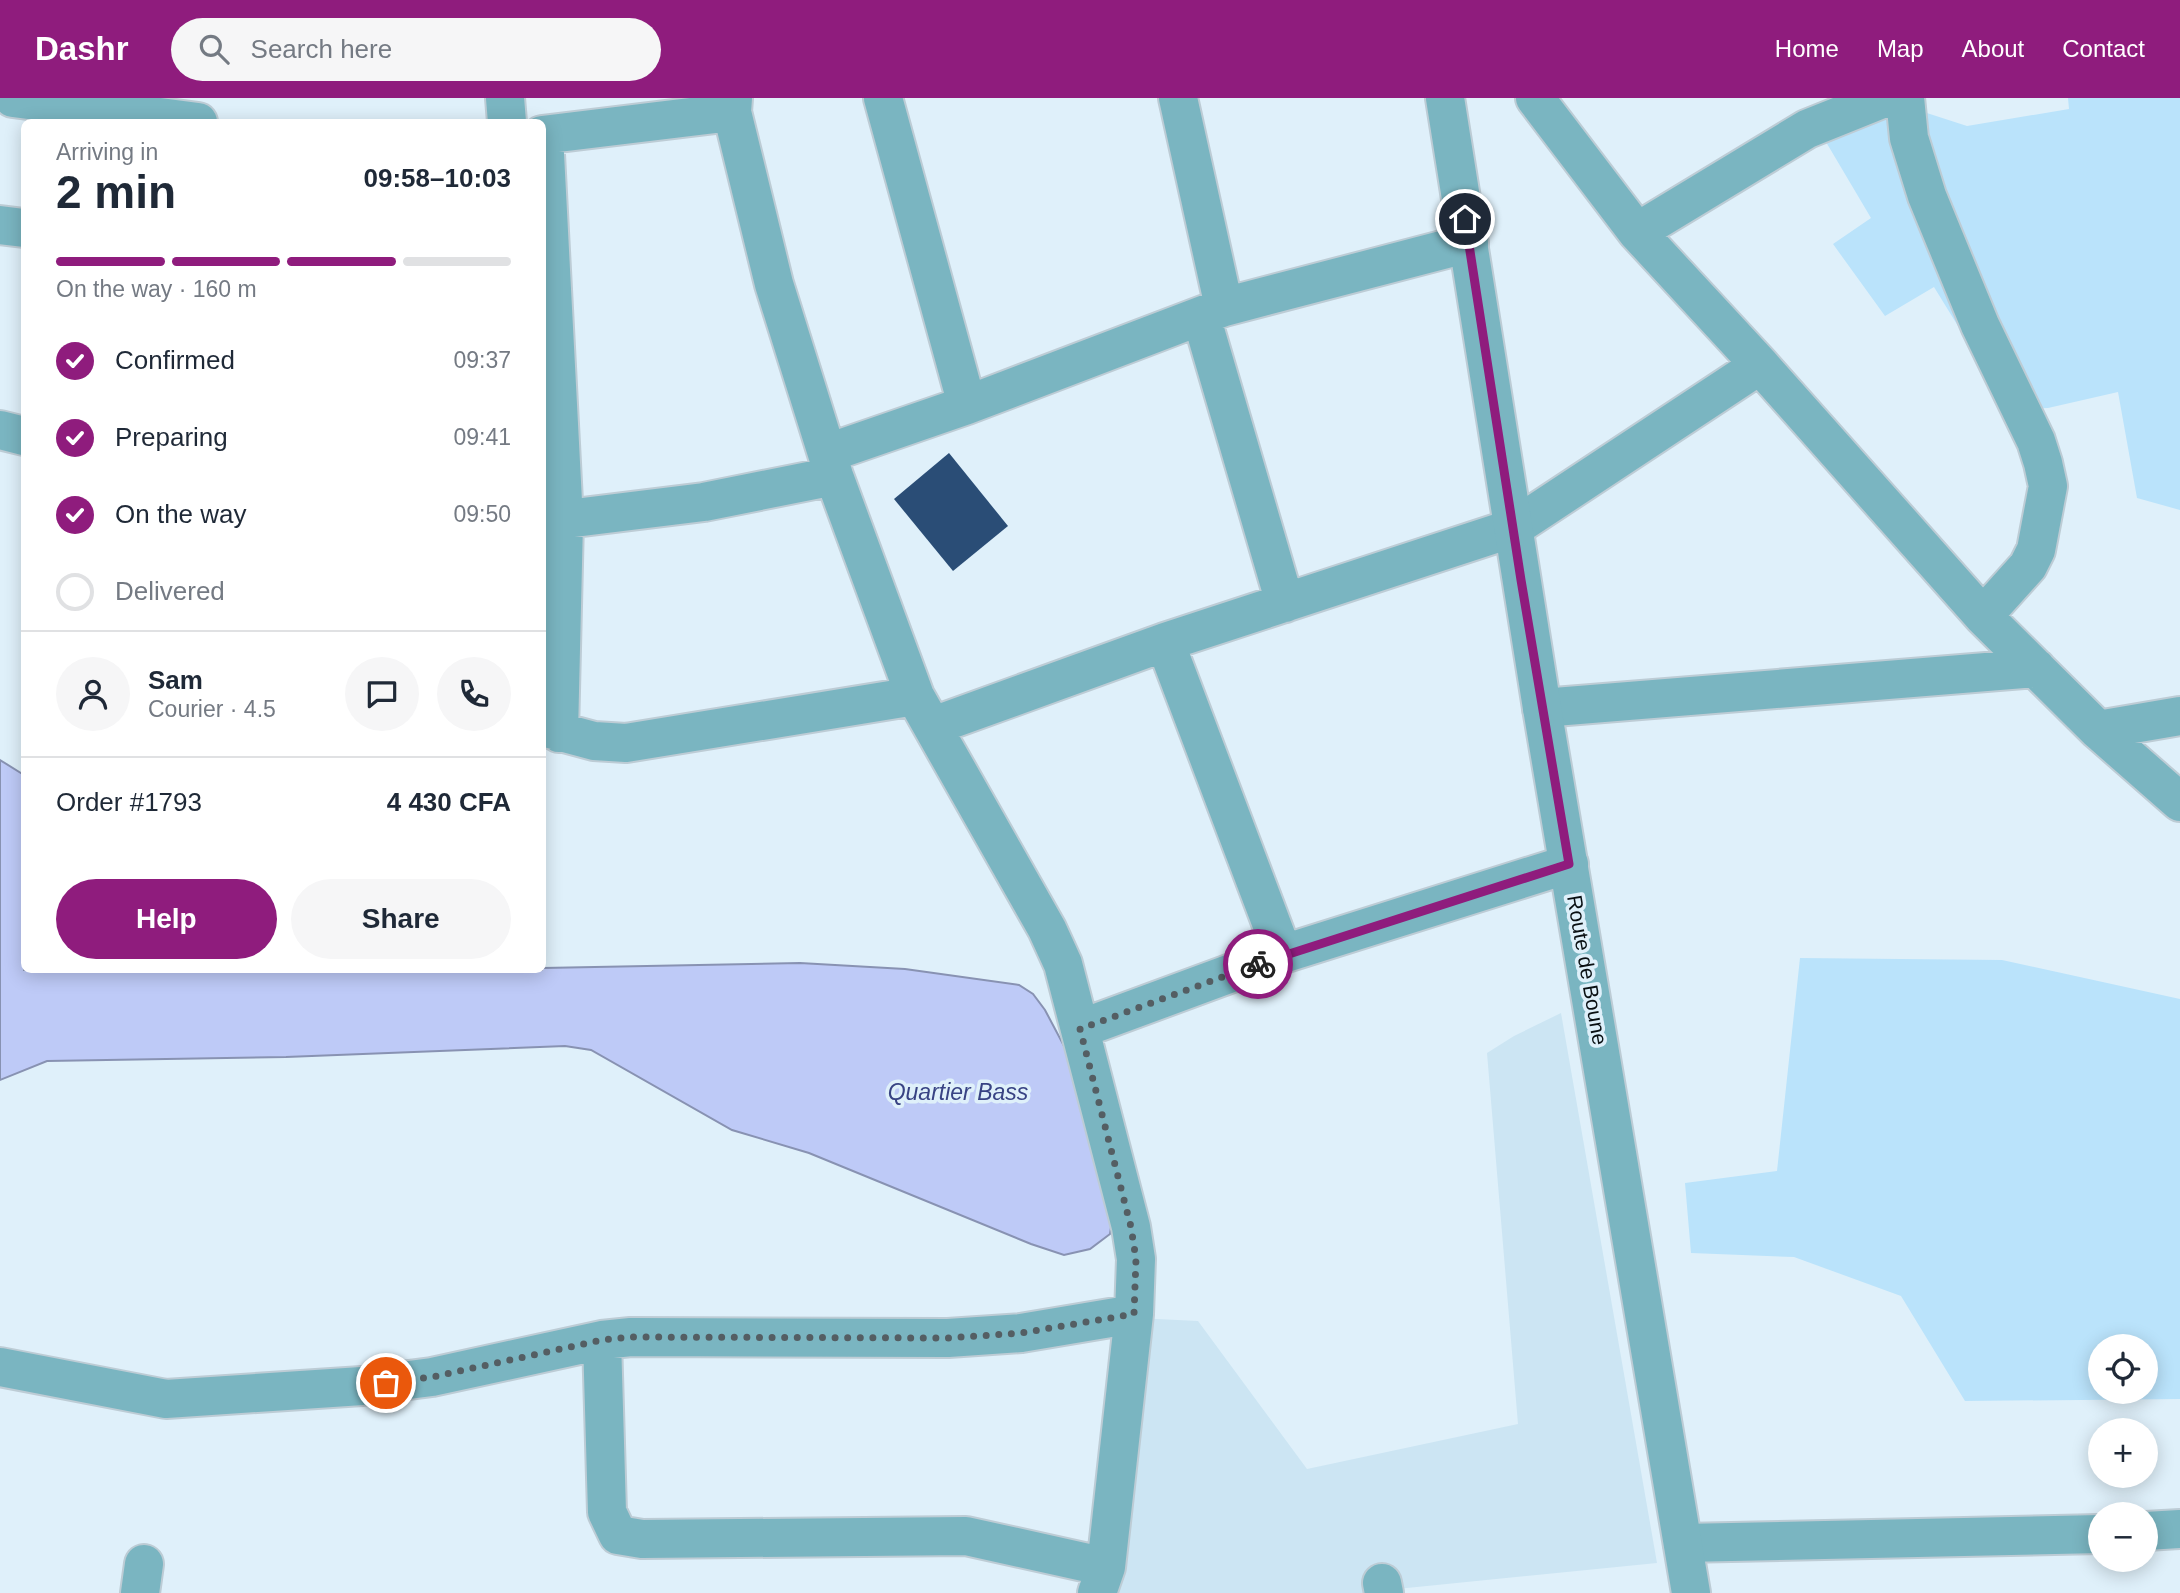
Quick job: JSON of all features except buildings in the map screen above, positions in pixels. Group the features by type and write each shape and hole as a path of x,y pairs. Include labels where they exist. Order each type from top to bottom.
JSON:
{"street":[{"path":"13,98 175,119"},
{"path":"505,98 507,119"},
{"path":"883,98 967,405"},
{"path":"1178,98 1213,311 1285,603"},
{"name":"Route de Boune","path":"1445,98 1542,708 1691,1593"},
{"path":"1535,98 1637,232 1760,365 1983,616 2098,730 2180,802"},
{"path":"1637,232 1807,129 1884,98"},
{"path":"1905,98 1909,138 1927,196 1980,325 2036,441 2048,486 2036,550 2028,566 1983,616"},
{"path":"546,135 732,105 774,284 831,465 924,711 1047,929 1063,964 1131,1227 1136,1259 1134,1314 1102,1580 966,1536 642,1538 618,1535 607,1512 602,1340"},
{"path":"0,225 21,228"},
{"path":"553,522 704,502 831,465 967,405 1213,311 1469,243"},
{"path":"546,251 553,522 551,730 594,741 626,743 924,711 1166,642 1513,528 1760,365"},
{"path":"0,430 21,435"},
{"path":"1166,642 1283,954"},
{"path":"1542,708 2036,668"},
{"path":"2098,730 2180,716"},
{"path":"1080,1029 1283,954 1569,864"},
{"path":"0,1367 166,1399 374,1385 432,1377 602,1340 631,1337 948,1338 1021,1333 1134,1314"},
{"path":"2158,1530 2180,1529"},
{"path":"1683,1543 2088,1534"}],"shaded area":[{"path":"2068,98 2180,98 2180,510 2137,498 2118,392 2048,408 2009,409 1934,287 1885,316 1833,244 1871,218 1826,142 1896,103 1967,126 2069,109"},
{"path":"1800,958 2002,960 2180,999 2180,1399 2158,1399 2158,1334 2088,1334 2088,1400 1965,1401 1901,1296 1794,1257 1691,1253 1685,1183 1777,1171"},
{"path":"1561,1013 1657,1563 1397,1589 1396,1593 1104,1593 1136,1318 1198,1321 1307,1469 1518,1424 1487,1053 1514,1036"}],"water":[{"name":"Quartier Bass","path":"0,760 21,773 21,973 546,973 546,968 800,963 905,969 1019,985 1033,994 1045,1010 1082,1080 1113,1214 1110,1234 1090,1249 1064,1255 809,1153 732,1130 591,1050 565,1046 286,1057 47,1061 0,1080"}],"way so far":[{"path":"386,1383 432,1377 602,1340 631,1337 948,1338 1021,1333 1134,1314 1136,1259 1131,1227 1080,1029 1258,964"}],"route":[{"path":"1258,964 1569,864 1521,580 1465,219"}]}
